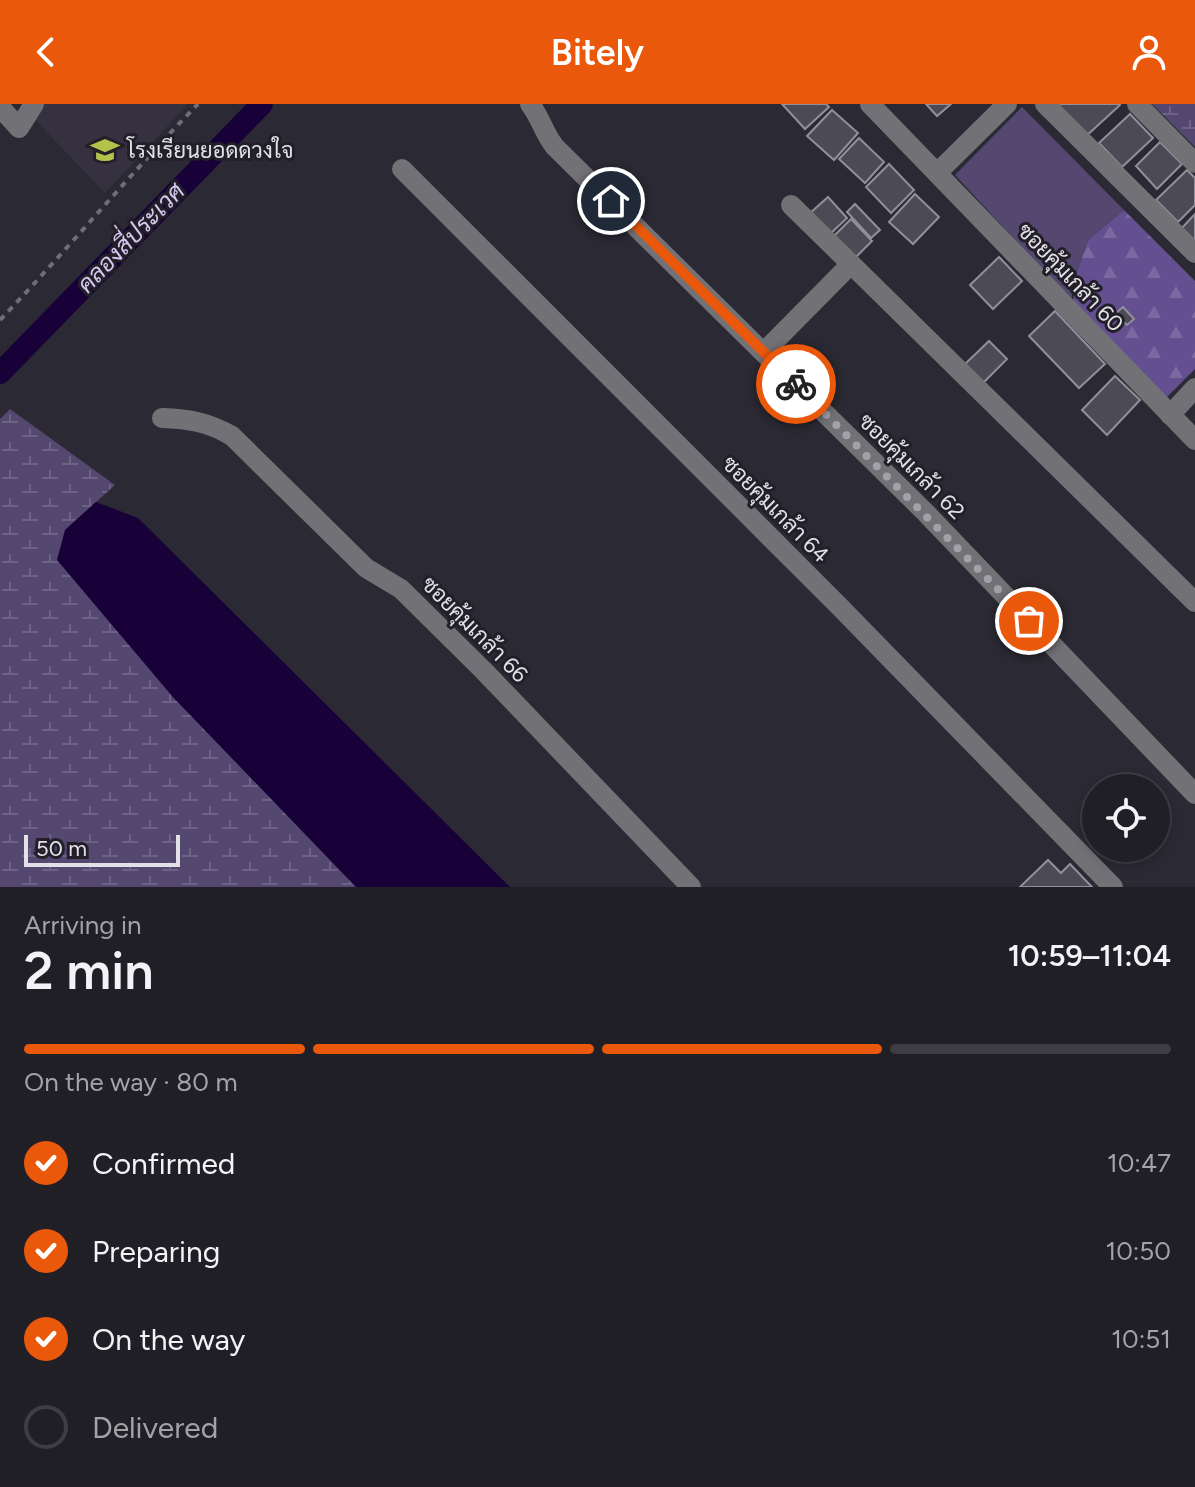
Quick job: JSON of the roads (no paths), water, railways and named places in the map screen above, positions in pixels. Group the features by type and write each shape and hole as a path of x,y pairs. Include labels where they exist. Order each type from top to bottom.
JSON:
{"street":[{"path":"0,107 19,128 34,104"},
{"name":"ซอยคุ้มเกล้า 62","path":"530,104 541,118 555,147 926,513 1195,794"},
{"name":"ซอยคุ้มเกล้า 60","path":"870,104 1195,440"},
{"path":"937,173 1007,104"},
{"path":"1045,104 1195,253"},
{"path":"1137,104 1195,163"},
{"name":"ซอยคุ้มเกล้า 64","path":"402,169 839,606 1113,887"},
{"path":"791,205 1195,602"},
{"path":"764,352 851,264"},
{"path":"1170,415 1195,388"},
{"name":"ซอยคุ้มเกล้า 66","path":"162,418 192,419 213,425 232,436 366,568 401,589 691,887"}],"waterway":[{"name":"คลองสี่ประเวศ","path":"0,373 262,104"}],"place":[{"name":"โรงเรียนยอดดวงใจ","path":"105,150"}]}
